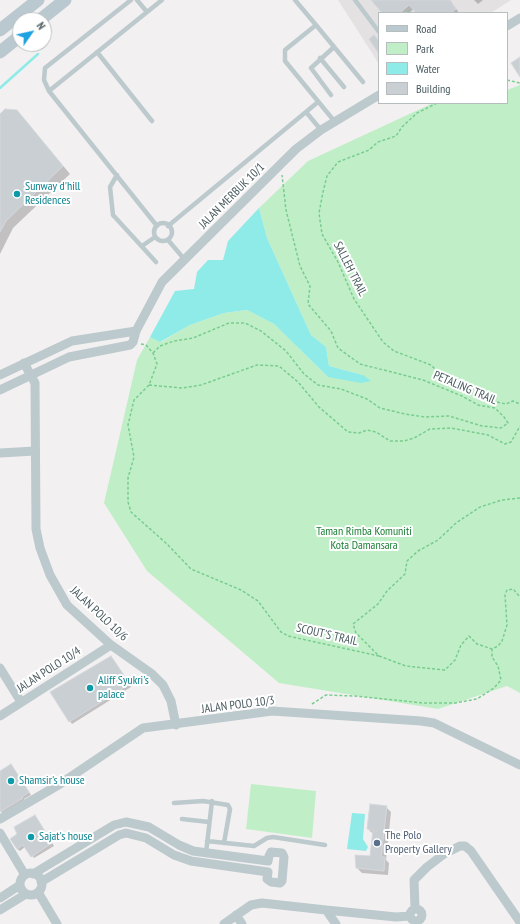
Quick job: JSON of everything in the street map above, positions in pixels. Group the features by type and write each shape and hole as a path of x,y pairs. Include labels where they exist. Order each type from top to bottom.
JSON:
{"main road":[{"path":"0,30 38,0"},
{"path":"50,12 65,0"},
{"path":"0,52 12,42"}],"street":[{"path":"508,25 520,18"},
{"name":"JALAN MERBUK 10/1","path":"133,342 136,332 162,282 296,149 321,130 378,96"},
{"path":"0,375 72,341 136,332"},
{"path":"0,390 33,379 69,357 130,345 133,342"},
{"path":"24,363 33,379"},
{"name":"JALAN POLO 10/6","path":"33,379 36,529 40,548 50,575 67,605 111,645 152,674 163,685 171,701 176,725"},
{"path":"0,452 35,451"},
{"name":"JALAN POLO 10/4","path":"0,716 111,645"},
{"path":"0,668 21,702"},
{"name":"JALAN POLO 10/3","path":"0,819 60,784 143,728 176,725 272,711 434,723 520,764"},
{"path":"26,894 20,885 21,879 114,825 126,822 149,828 178,845 193,851 268,862"},
{"path":"0,833 29,874 37,876 41,882 41,887 38,892 31,895 26,894 0,910"},
{"path":"41,882 119,835 126,833 146,838 174,855 191,861 268,872"},
{"path":"85,843 92,852"},
{"path":"415,908 414,880 426,867 444,854 460,846 465,846 471,851 520,922"},
{"path":"271,852 280,852 283,854 282,881 277,883 269,881 268,862 268,856 271,852"},
{"path":"0,898 20,885"},
{"path":"38,892 57,924"},
{"path":"224,924 250,905 262,903 396,917 410,916 416,921 424,921 421,911 415,908"},
{"path":"410,916 410,912 415,908"},
{"path":"326,910 336,924"},
{"path":"236,915 242,924"}],"lane":[{"path":"130,0 45,68 44,80 49,91 157,226"},
{"path":"137,0 147,12"},
{"path":"49,91 162,0"},
{"path":"296,0 363,82"},
{"path":"355,0 378,31"},
{"path":"316,25 285,50 285,61 334,122"},
{"path":"331,95 311,68 320,58 334,47"},
{"path":"97,52 152,121"},
{"path":"320,58 344,86"},
{"path":"168,226 318,102"},
{"path":"306,112 321,130"},
{"path":"117,175 110,186 114,215 156,262"},
{"path":"163,224 168,226 171,233 168,240 159,241 155,236 154,231 157,226 163,224"},
{"path":"142,246 155,236"},
{"path":"168,240 185,260"},
{"path":"174,803 212,801 226,804 230,809 224,843"},
{"path":"205,864 212,801"},
{"path":"182,819 209,822"},
{"path":"207,841 254,846 268,838 273,837 325,845"}],"path":[{"path":"508,80 520,83"},
{"name":"SALLEH TRAIL","path":"435,104 417,113 402,127 396,136 378,142 369,150 338,162 327,176 323,192 319,212 322,234 338,262 354,299 383,342 394,351 430,365 443,377 477,390 492,401 506,404 513,401 520,404"},
{"name":"PETALING TRAIL","path":"153,353 160,346 174,341 193,338 229,323 244,323 261,330 286,351 304,374 318,385 341,389 367,399 380,408 405,414 426,417 449,416 482,426 501,428 508,423 495,408 478,405 462,396 423,380 360,364 338,348 331,332 308,304 310,286 300,266 286,210 280,165"},
{"path":"133,342 146,345 153,353"},
{"name":"SCOUT'S TRAIL","path":"153,353 157,364 149,385 134,400 128,425 134,456 128,478 128,502 131,512 167,544 191,569 241,590 258,601 281,632 379,656"},
{"path":"149,385 182,388 201,385 257,365 279,366 298,382 319,407 348,432 359,433 367,430 376,432 390,442 404,441 414,438 430,429 451,428 488,435 505,444 511,442 520,426"},
{"name":"SCOUT'S TRAIL","path":"379,656 356,633 353,624 378,604 387,591 404,574 407,561 418,551 438,540 456,523 480,507 502,500 520,498"},
{"path":"492,649 502,641 506,625 505,595 507,590 513,589 520,597"},
{"path":"379,656 406,666 445,670 455,660 461,645 469,636 477,644 492,649"},
{"path":"307,713 313,703 326,695 355,696 423,703 455,703 477,699 494,688 501,680 498,666 492,657 492,649"}],"shaded area":[{"path":"338,0 511,0 493,12 378,12 378,62"}],"green space":[{"name":"Taman Rimba Komuniti Kota Damansara","path":"520,85 520,693 507,686 438,709 279,683 147,571 104,503 137,360 150,337 161,342 190,325 224,313 247,310 274,324 328,377 363,375 329,366 326,347 311,335 267,238 259,208 308,161 431,104 508,104 508,90"},
{"path":"251,784 316,791 312,838 246,829"}],"water":[{"path":"259,208 267,238 311,335 326,347 329,366 363,375 371,381 361,383 328,377 274,324 247,310 224,313 190,325 160,342 150,337 175,291 194,289 197,272 208,260 223,260 228,241"},
{"path":"352,813 365,814 363,839 368,847 366,851 347,849"}],"building":[{"path":"371,0 449,0 456,9 452,12 415,12 409,5 401,12 381,12"},
{"path":"374,35 378,40 378,52 369,39"},
{"path":"520,57 520,77 511,63"},
{"name":"Sunway d'hill Residences","path":"5,109 17,110 63,166 6,221 0,232 0,114"},
{"name":"Aliff Syukri's palace","path":"111,656 130,684 69,722 50,692"},
{"name":"Shamsir's house","path":"11,764 29,792 22,797 23,798 0,812 0,771"},
{"name":"The Polo Property Gallery","path":"370,804 387,806 381,857 385,857 384,871 356,868 355,855 370,856 373,830 367,829"},
{"name":"Sajat's house","path":"35,815 52,843 31,857 23,845 17,849 10,839 17,834 14,827"}],"waterway":[{"path":"0,88 38,54"}],"place":[{"name":"Sunway d'hill Residences","path":"17,194"},
{"name":"Aliff Syukri's palace","path":"90,688"},
{"name":"Shamsir's house","path":"11,781"},
{"name":"Sajat's house","path":"31,837"},
{"name":"The Polo Property Gallery","path":"377,843"}]}
